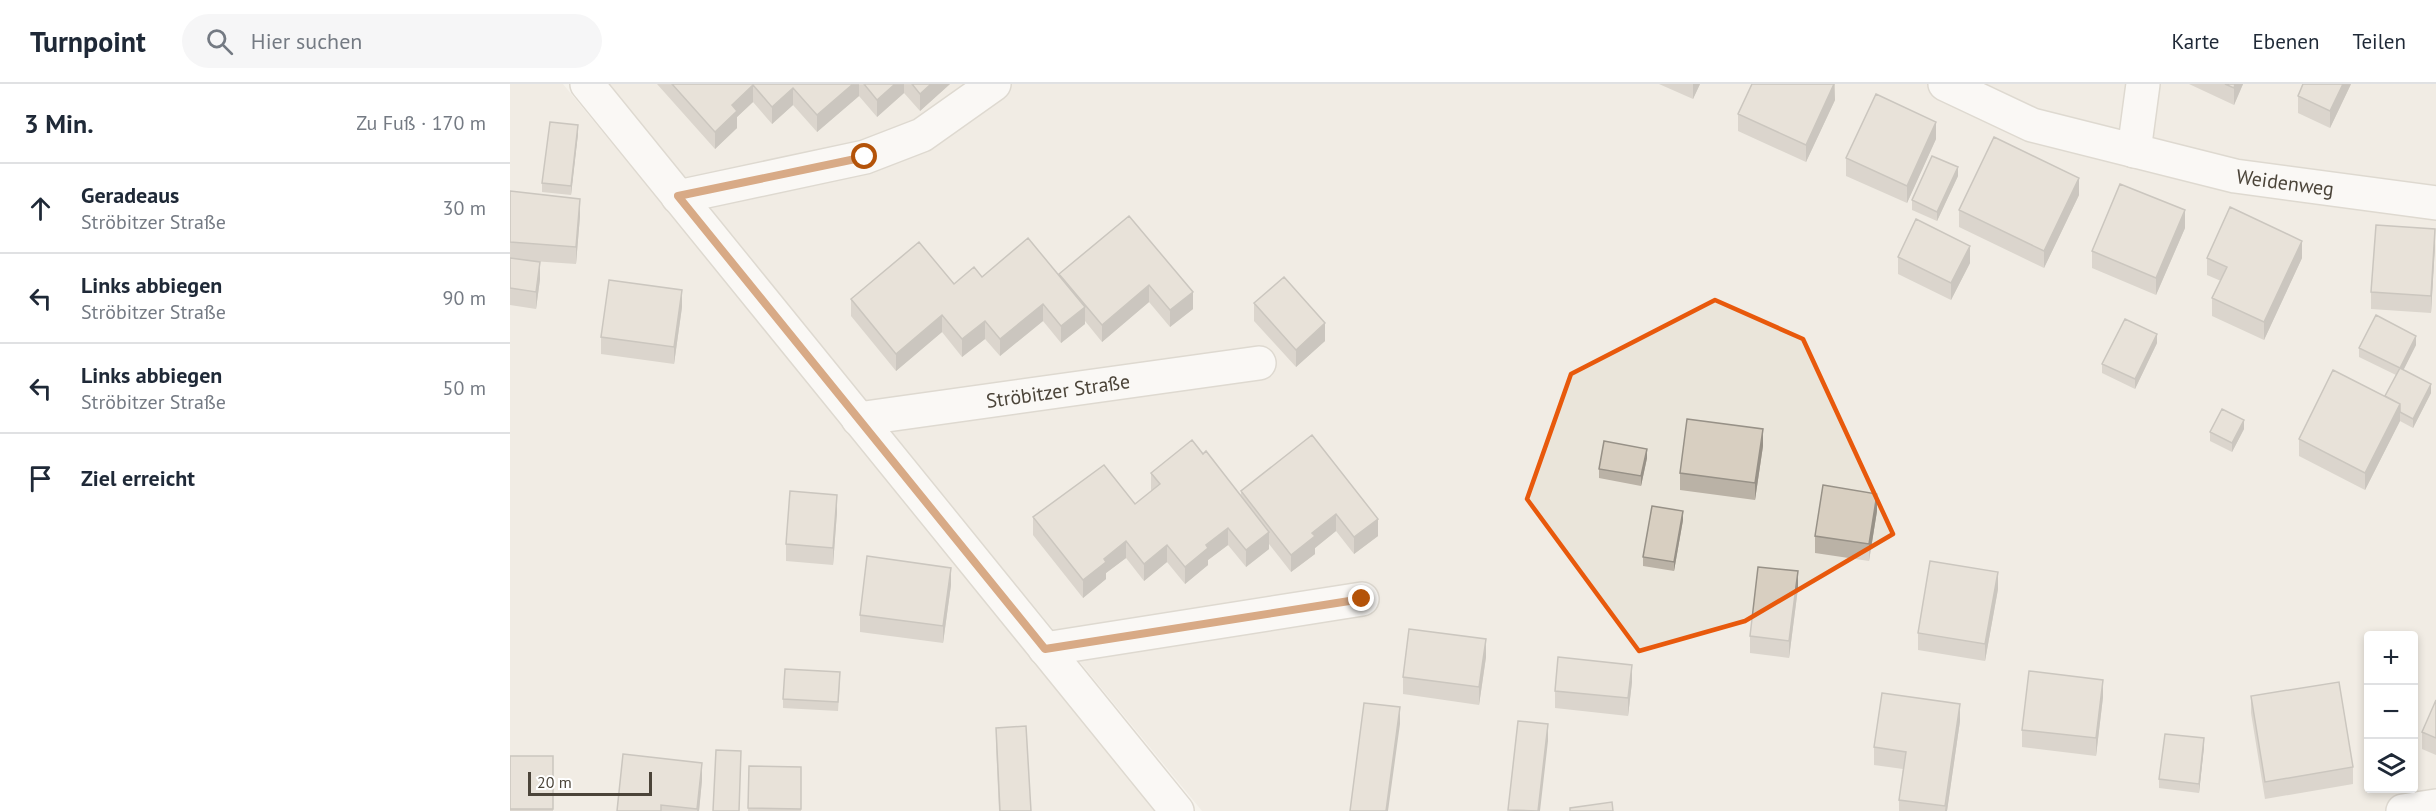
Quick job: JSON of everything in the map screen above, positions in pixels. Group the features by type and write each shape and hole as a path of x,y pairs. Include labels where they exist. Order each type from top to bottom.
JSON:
{"street":[{"path":"587,84 1177,811"},
{"path":"678,196 865,157 922,135 994,84"},
{"name":"Weidenweg","path":"1946,84 2032,125 2235,176 2436,202"},
{"path":"2134,150 2143,84"},
{"name":"Ströbitzer Straße","path":"858,419 1259,363"},
{"path":"1045,649 1362,599"},
{"path":"2403,811 2436,806"}],"highlighted area":[{"path":"1715,300 1803,339 1893,534 1745,621 1639,651 1527,499 1571,374"}],"shaded area":[{"path":"510,84 563,84 1164,811 510,811"},
{"path":"606,84 2436,84 2436,811 1202,811"}],"building":[{"path":"672,84 853,84 817,115 793,88 772,107 753,85 732,105 737,111 715,132"},
{"path":"864,84 895,84 877,100"},
{"path":"912,84 931,84 920,94"},
{"path":"1752,84 1834,84 1806,145 1738,114"},
{"path":"2303,84 2343,84 2330,111 2298,96"},
{"path":"1876,94 1936,122 1907,186 1846,158"},
{"path":"550,122 578,125 571,186 542,183"},
{"path":"1994,137 2079,178 2044,251 1959,210"},
{"path":"1932,156 1958,167 1937,212 1912,200"},
{"path":"2120,184 2185,210 2156,278 2092,251"},
{"path":"510,191 580,199 576,247 510,242"},
{"path":"2230,207 2302,241 2264,322 2212,298 2227,267 2207,258"},
{"path":"1129,216 1193,292 1170,310 1149,285 1102,325 1059,274"},
{"path":"1916,219 1970,246 1951,283 1898,257"},
{"path":"2376,225 2435,229 2431,296 2371,292"},
{"path":"1028,238 1085,307 1061,326 1043,304 1000,339 985,321 962,339 942,315 896,354 851,299 919,242 954,284 974,267 982,277"},
{"path":"510,258 540,262 536,292 510,288"},
{"path":"1284,277 1325,323 1296,350 1254,303"},
{"path":"609,280 682,290 674,347 601,337"},
{"path":"2376,315 2416,336 2400,368 2359,348"},
{"path":"2125,319 2157,334 2135,379 2102,364"},
{"path":"2400,368 2431,384 2413,419 2400,412 2400,404 2385,396"},
{"path":"2333,370 2400,404 2365,473 2299,439"},
{"path":"2222,409 2244,420 2232,443 2210,432"},
{"path":"1687,419 1763,429 1755,483 1680,473"},
{"path":"1312,435 1378,519 1354,537 1336,514 1312,533 1315,536 1291,555 1241,491"},
{"path":"1192,440 1203,454 1206,451 1269,532 1246,550 1228,528 1206,545 1208,548 1185,567 1167,545 1144,564 1126,541 1104,559 1106,562 1083,580 1033,517 1104,465 1135,504 1160,484 1151,473"},
{"path":"1604,441 1647,449 1641,476 1599,469"},
{"path":"1823,485 1877,494 1869,544 1815,536"},
{"path":"790,491 837,495 833,548 786,544"},
{"path":"1652,506 1683,511 1674,562 1643,557"},
{"path":"867,556 951,568 943,626 860,615"},
{"path":"1930,561 1998,572 1985,644 1918,633"},
{"path":"1758,567 1798,571 1789,641 1750,636"},
{"path":"1409,629 1486,639 1479,687 1403,677"},
{"path":"1558,657 1632,665 1628,698 1555,691"},
{"path":"785,669 840,672 838,702 783,699"},
{"path":"2029,671 2103,680 2096,738 2022,730"},
{"path":"2339,682 2353,767 2265,782 2251,696"},
{"path":"1882,693 1960,704 1945,806 1899,800 1906,752 1874,747"},
{"path":"2436,700 2436,738 2422,732"},
{"path":"1364,703 1400,707 1386,811 1350,811"},
{"path":"1518,721 1548,724 1538,811 1508,810"},
{"path":"1026,726 1031,811 1000,811 996,728"},
{"path":"2165,734 2204,738 2199,784 2159,779"},
{"path":"716,750 741,751 739,811 713,811"},
{"path":"623,754 702,763 697,809 661,805 661,811 617,811"},
{"path":"510,756 553,756 553,809 510,809"},
{"path":"749,766 801,767 801,809 748,808"},
{"path":"1612,802 1613,811 1570,811 1570,808"}],"route":[{"path":"865,157 678,196 1045,649 1362,599"}]}
